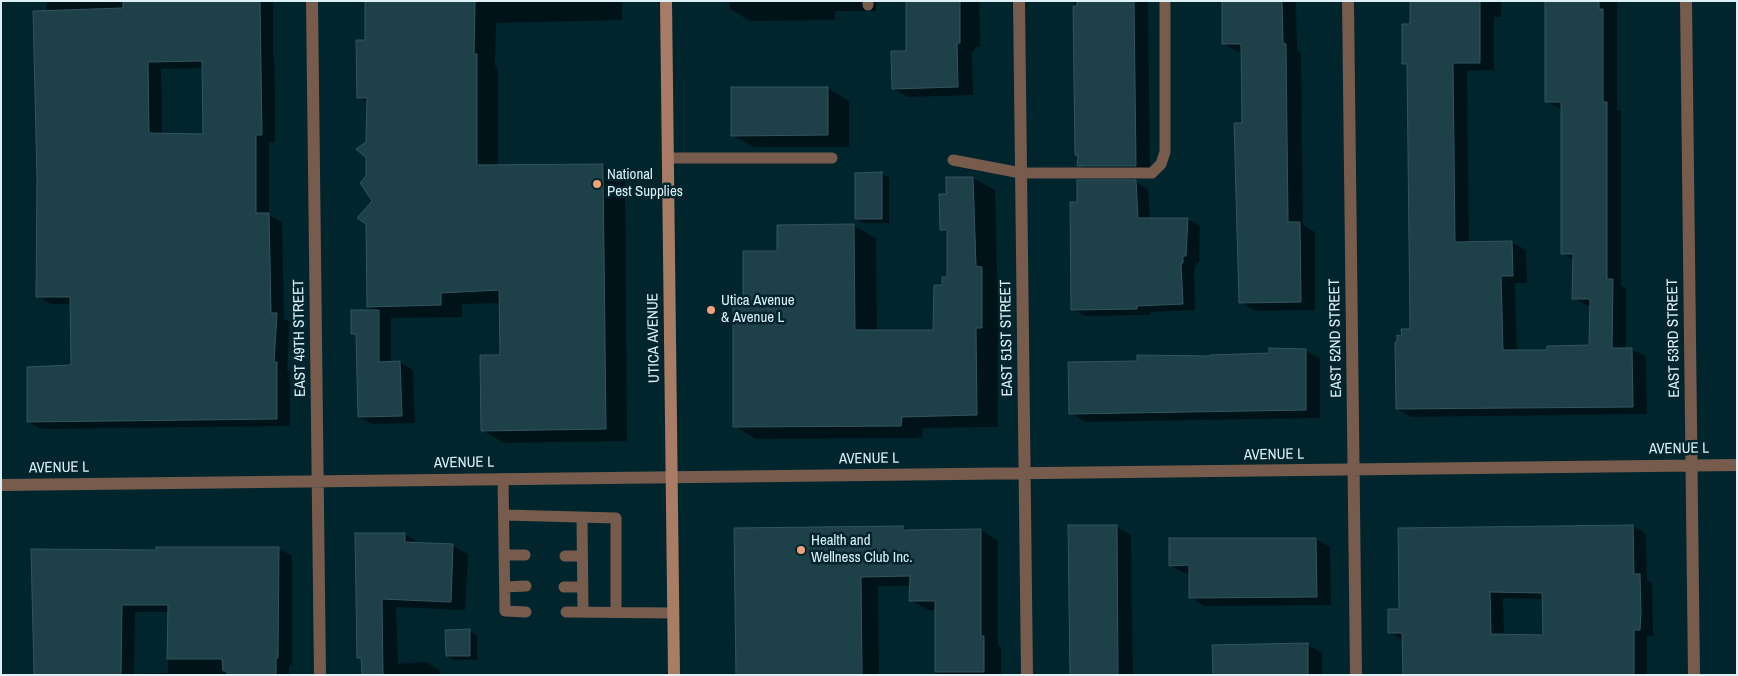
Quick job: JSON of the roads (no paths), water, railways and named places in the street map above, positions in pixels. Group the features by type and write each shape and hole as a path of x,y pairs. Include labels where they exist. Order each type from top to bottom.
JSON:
{"main road":[{"name":"UTICA AVENUE","path":"666,1 674,675"}],"street":[{"name":"EAST 49TH STREET","path":"312,1 320,675"},
{"name":"EAST 51ST STREET","path":"1019,1 1027,675"},
{"name":"EAST 52ND STREET","path":"1348,1 1356,675"},
{"name":"EAST 53RD STREET","path":"1686,1 1694,675"},
{"name":"AVENUE L","path":"1,485 1737,465"}],"lane":[{"path":"953,160 1021,174 1152,173 1161,164 1165,152 1165,1"},
{"path":"668,158 832,158"},
{"path":"503,479 505,611 526,612"},
{"path":"504,515 616,518 616,612"},
{"path":"582,518 583,612"},
{"path":"504,555 525,555"},
{"path":"565,556 582,556"},
{"path":"505,587 526,586"},
{"path":"564,587 583,587"},
{"path":"566,612 674,613"}],"place":[{"name":"National Pest Supplies","path":"597,184"},
{"name":"Utica Avenue & Avenue L","path":"711,310"},
{"name":"Health and Wellness Club Inc.","path":"801,550"}]}
